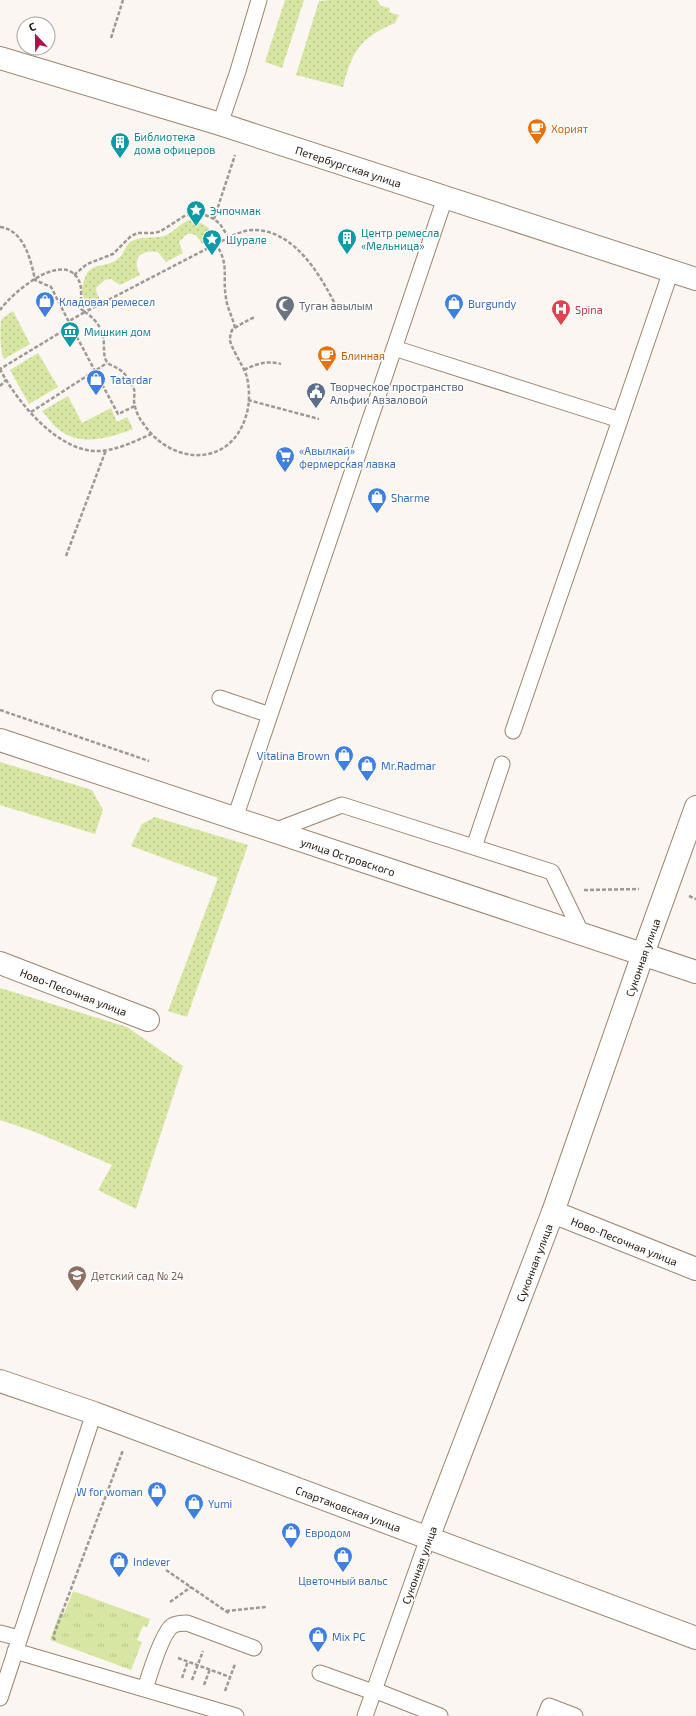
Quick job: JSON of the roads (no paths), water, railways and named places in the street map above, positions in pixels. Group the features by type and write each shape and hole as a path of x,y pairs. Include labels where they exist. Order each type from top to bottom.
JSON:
{"street":[{"name":"Петербургская улица","path":"0,58 220,124 696,279"},
{"name":"улица Островского","path":"0,740 696,972"},
{"name":"Суконная улица","path":"428,1538 553,1212 696,807"},
{"name":"Ново-Песочная улица","path":"0,963 148,1020"},
{"name":"Ново-Песочная улица","path":"553,1212 696,1269"},
{"name":"Спартаковская улица","path":"0,1381 94,1413 696,1638"}],"lane":[{"path":"220,124 238,71 259,0"},
{"path":"235,818 445,198"},
{"path":"513,731 671,271"},
{"path":"394,348 620,420"},
{"path":"220,698 270,715"},
{"path":"474,847 502,764"},
{"path":"274,831 342,805 552,872 582,934"},
{"path":"0,1698 94,1413"},
{"name":"Суконная улица","path":"365,1716 428,1538"},
{"path":"144,1689 165,1634 173,1626 178,1624 187,1623 254,1648"},
{"path":"0,1633 17,1645 144,1689 236,1716"},
{"path":"320,1673 374,1691 440,1716"},
{"path":"545,1716 549,1706 575,1716"}],"place":[{"name":"Хорият","path":"537,145"},
{"name":"Библиотека дома офицеров","path":"120,159"},
{"name":"Эчпочмак","path":"196,227"},
{"name":"Центр ремесла «Мельница»","path":"347,255"},
{"name":"Шурале","path":"212,256"},
{"name":"Кладовая ремесел","path":"45,318"},
{"name":"Burgundy","path":"454,320"},
{"name":"Туган авылым","path":"285,322"},
{"name":"Spina","path":"561,326"},
{"name":"Мишкин дом","path":"70,348"},
{"name":"Блинная","path":"327,372"},
{"name":"Tatardar","path":"96,396"},
{"name":"Творческое пространство Альфии Авзаловой","path":"316,409"},
{"name":"«Авылкай» фермерская лавка","path":"285,473"},
{"name":"Sharme","path":"377,514"},
{"name":"Vitalina Brown","path":"344,772"},
{"name":"Mr.Radmar","path":"367,782"},
{"name":"Детский сад № 24","path":"77,1292"},
{"name":"W for woman","path":"157,1508"},
{"name":"Yumi","path":"194,1520"},
{"name":"Евродом","path":"291,1549"},
{"name":"Цветочный вальс","path":"343,1573"},
{"name":"Indever","path":"119,1578"},
{"name":"Mix PC","path":"318,1653"}]}
